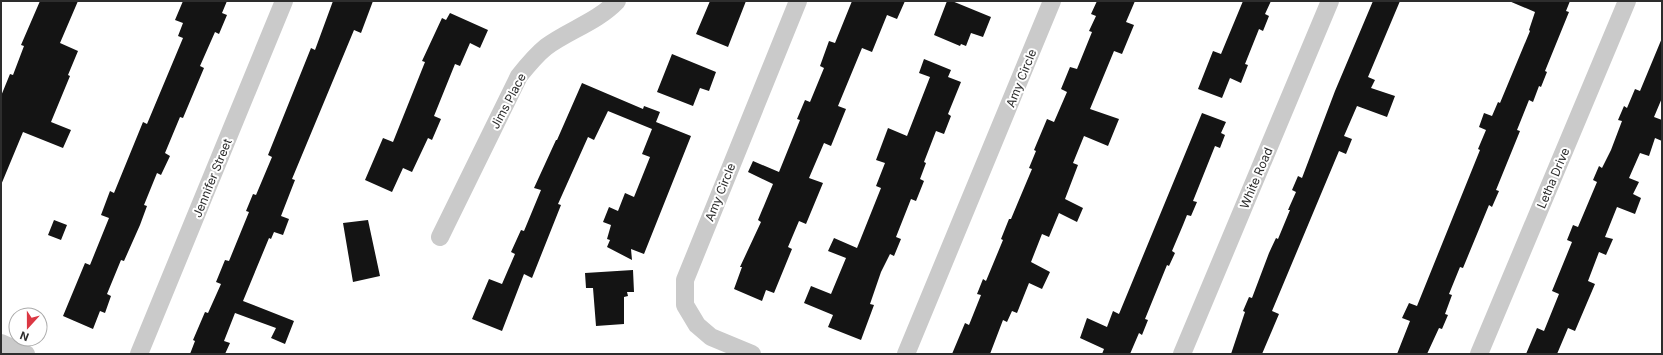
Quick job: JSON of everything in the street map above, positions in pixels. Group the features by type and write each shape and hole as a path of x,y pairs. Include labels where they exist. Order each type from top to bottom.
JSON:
{"street":[{"name":"Jennifer Street","path":"139,354 284,1"},
{"name":"Jims Place","path":"440,237 519,76 530,62 547,47 594,20 617,1"},
{"name":"Amy Circle","path":"752,354 711,337 697,325 685,305 685,280 798,1"},
{"name":"Amy Circle","path":"906,354 1052,1"},
{"name":"White Road","path":"1182,354 1330,1"},
{"name":"Letha Drive","path":"1479,354 1627,1"},
{"path":"1,343 26,354"}],"building":[{"path":"40,1 78,1 60,43 78,51 68,75 70,76 51,122 71,130 63,148 23,132 1,185 1,96 10,74 13,75 24,46 21,45"},
{"path":"183,1 227,1 222,13 227,15 219,34 215,32 200,66 204,68 183,118 180,117 165,153 170,156 161,175 157,173 144,205 147,206 140,225 124,261 121,260 107,294 111,296 105,313 100,311 93,329 63,316 85,263 90,265 109,218 101,215 110,191 114,193 143,122 147,124 183,38 178,36 183,23 175,20"},
{"path":"333,1 373,1 361,33 354,30 292,179 295,180 281,216 289,219 283,235 274,232 271,239 269,238 243,301 294,321 285,344 271,338 276,328 235,313 224,341 230,343 225,354 190,354 195,341 193,340 205,312 208,313 221,284 216,282 225,260 229,261 249,212 246,211 253,194 256,195 272,157 268,155 311,48 315,50"},
{"path":"710,1 746,1 728,47 696,34"},
{"path":"852,1 905,1 897,19 887,15 872,52 862,48 838,106 846,109 831,146 824,143 809,178 823,183 806,224 799,221 788,247 792,249 774,293 766,290 762,301 734,289 742,267 740,267 761,222 758,220 773,184 748,172 753,161 779,172 800,120 797,119 805,100 810,102 824,68 820,66 829,41 835,43"},
{"path":"947,1 952,1 991,17 983,37 971,33 966,46 961,44 960,46 934,35"},
{"path":"1097,1 1135,1 1126,22 1134,25 1122,54 1114,51 1090,109 1119,119 1108,146 1084,136 1073,163 1078,165 1065,199 1083,208 1077,222 1059,213 1049,237 1042,234 1031,262 1050,272 1042,289 1029,283 1017,313 1012,311 1007,322 1003,320 990,354 952,354 965,323 969,325 981,295 977,294 983,279 986,281 1003,240 1001,239 1009,219 1011,219 1032,169 1029,168 1036,151 1034,150 1047,119 1054,122 1067,92 1061,89 1070,67 1077,69 1092,32 1089,31 1096,16 1091,14"},
{"path":"1243,1 1271,1 1265,14 1269,16 1263,31 1259,29 1245,64 1248,65 1241,83 1230,78 1222,98 1198,89 1213,51 1221,54"},
{"path":"1373,1 1400,1 1368,77 1375,80 1371,88 1395,96 1387,117 1357,106 1344,136 1352,139 1346,154 1339,151 1272,311 1279,314 1262,354 1231,354 1245,312 1243,311 1249,297 1252,298 1269,253 1276,238 1278,239 1296,192 1292,190 1298,176 1302,178 1335,91"},
{"path":"1509,1 1570,1 1566,11 1569,12 1545,71 1547,72 1541,87 1539,86 1533,102 1529,100 1517,130 1520,131 1496,190 1499,191 1492,207 1489,205 1463,268 1460,267 1449,294 1452,295 1445,314 1448,315 1442,329 1439,328 1427,354 1397,354 1410,321 1402,318 1409,303 1417,306 1480,150 1478,149 1486,130 1479,127 1484,113 1492,116 1498,102 1500,103 1530,31 1529,30 1535,12"},
{"path":"450,13 488,30 480,48 470,43 460,66 455,64 434,116 441,119 432,140 428,138 412,172 403,168 392,192 365,180 383,138 393,142 425,62 422,61 442,18 446,20"},
{"path":"1662,38 1662,98 1654,117 1662,120 1662,141 1655,138 1649,156 1640,153 1629,178 1639,182 1633,194 1641,198 1635,214 1617,207 1605,237 1613,239 1606,255 1599,252 1588,281 1595,284 1575,331 1568,328 1557,354 1526,354 1537,328 1544,331 1559,294 1552,291 1572,242 1567,240 1573,225 1578,227 1597,182 1593,180 1599,166 1602,168 1611,150 1622,121 1618,120 1624,106 1627,108 1635,89 1640,91"},
{"path":"672,54 716,72 709,91 700,88 693,106 657,92"},
{"path":"924,59 951,70 948,77 961,82 948,114 951,116 944,134 936,131 924,162 926,163 920,179 924,181 916,201 911,199 896,237 901,239 894,256 890,254 881,272 870,304 874,305 861,340 828,327 833,315 804,303 811,286 831,294 846,258 828,251 834,238 857,248 881,188 876,186 885,163 876,160 888,128 907,136 930,77 919,73"},
{"path":"582,83 643,109 644,106 660,112 656,122 691,136 644,254 631,249 632,260 607,247 610,240 607,239 611,225 603,222 609,207 618,211 625,193 634,197 650,157 642,154 652,129 608,111 594,140 588,137 558,204 561,205 532,278 524,274 502,331 472,319 489,279 502,284 515,254 511,252 521,230 524,231 541,190 534,188"},
{"path":"1202,113 1226,122 1221,133 1225,135 1220,148 1215,146 1193,201 1197,202 1191,216 1187,215 1172,251 1175,253 1169,266 1167,265 1145,319 1148,320 1142,335 1139,333 1130,354 1102,354 1104,349 1080,338 1087,318 1107,327 1113,311 1119,314"},
{"path":"54,220 67,225 61,240 48,235"},
{"path":"368,220 380,276 353,282 343,223"},
{"path":"633,270 634,292 627,292 628,296 624,297 624,324 596,326 593,288 586,288 585,273"}]}
